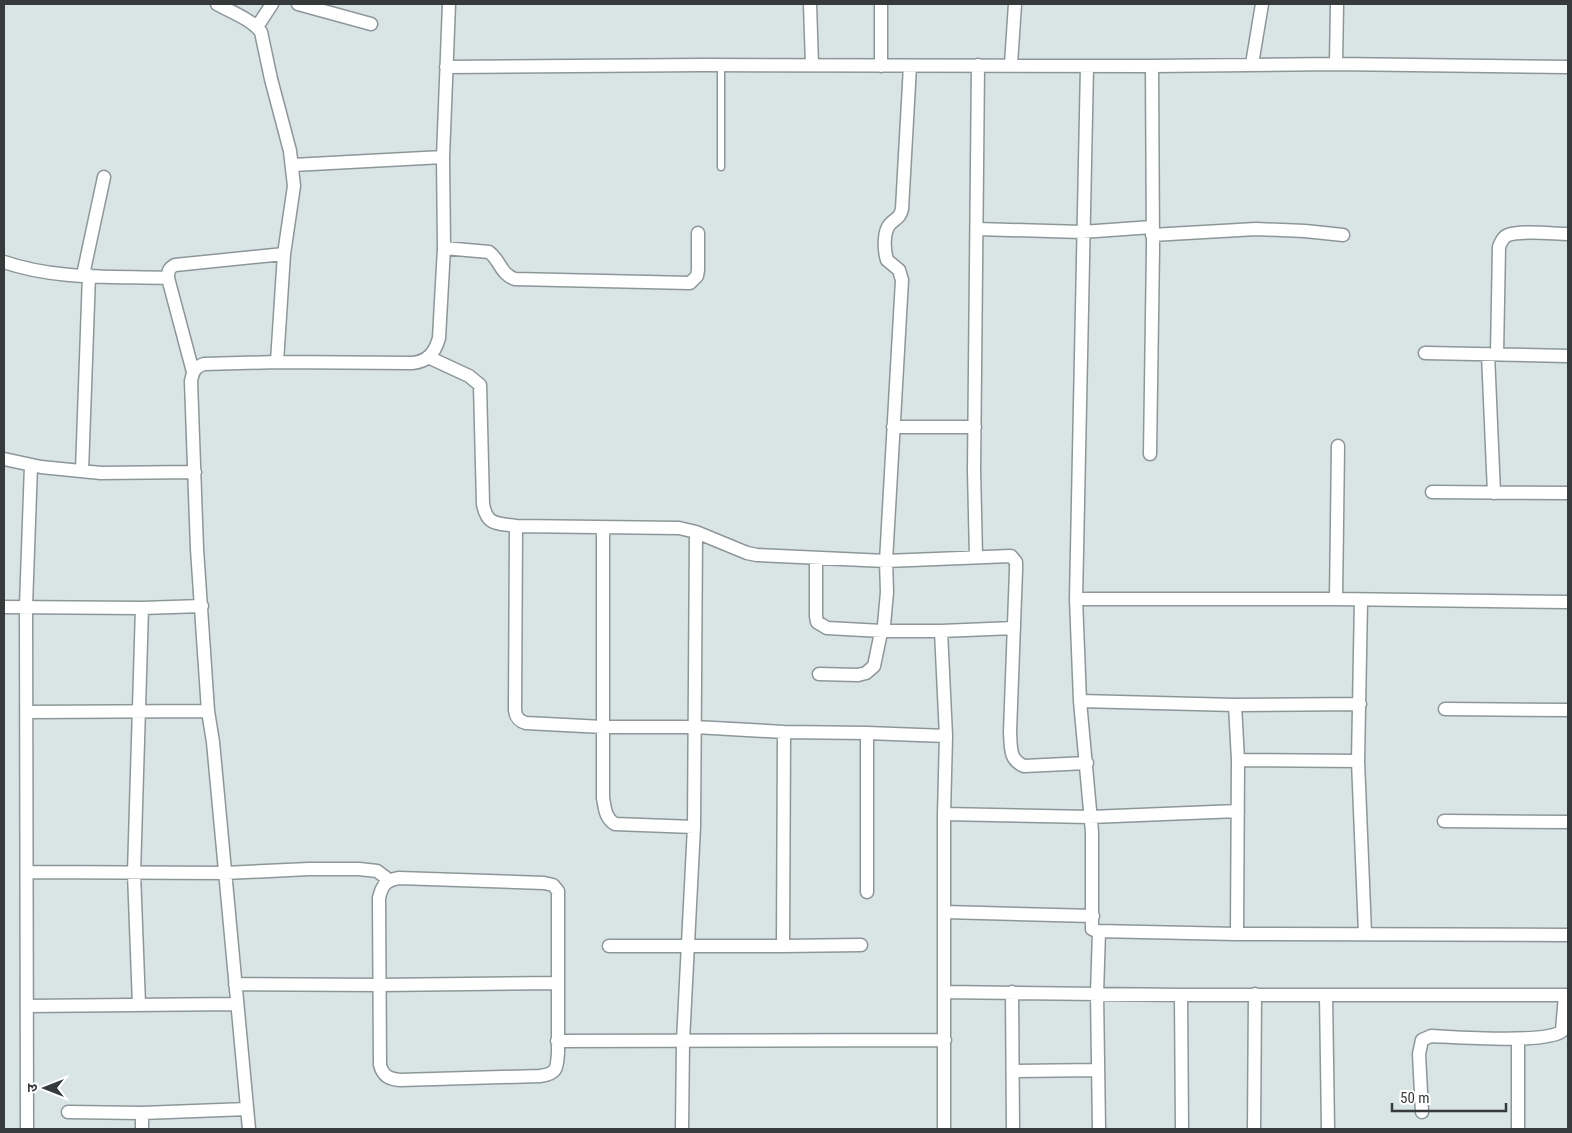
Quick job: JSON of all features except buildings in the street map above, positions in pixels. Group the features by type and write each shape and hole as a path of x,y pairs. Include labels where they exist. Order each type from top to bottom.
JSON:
{"street":[{"path":"217,4 258,27 264,40 271,79 293,165 294,186 284,254 277,362"},
{"path":"258,27 272,4"},
{"path":"298,4 313,6 371,24"},
{"path":"192,372 198,366 204,364 277,362 412,363 422,362 436,349 439,338 444,248 443,157 449,4"},
{"path":"810,4 812,65"},
{"path":"881,4 881,66"},
{"path":"1011,64 1015,4"},
{"path":"1252,64 1262,4"},
{"path":"1336,64 1337,4"},
{"path":"446,67 721,64 881,66 1336,64 1568,67"},
{"path":"976,556 975,427 978,65"},
{"path":"819,674 858,675 866,673 874,666 884,626 902,280 899,270 887,260 885,236 890,225 900,217 902,208 910,66"},
{"path":"1087,66 1082,232 1076,599 1080,701 1092,832 1092,929 1099,931 1237,934 1568,935"},
{"path":"1150,454 1152,66"},
{"path":"293,165 443,157"},
{"path":"82,472 86,275 104,177"},
{"path":"977,229 1082,232 1256,228 1342,235"},
{"path":"444,248 489,252 493,254 506,274 516,280 690,282 697,276 698,270 698,233"},
{"path":"1494,492 1493,354 1499,247 1502,239 1507,235 1517,233 1568,234"},
{"path":"249,1129 214,742 208,711 202,606 196,549 192,372 168,272 175,265 284,254"},
{"path":"4,262 38,272 168,278"},
{"path":"1425,353 1568,356"},
{"path":"428,357 469,376 480,385 483,504 485,516 492,523 516,526 603,528 667,527 696,532 752,554 816,559 886,561 1011,556 1014,558 1016,570 1010,732 1014,758 1016,763 1024,766 1086,763"},
{"path":"893,427 975,427"},
{"path":"1336,599 1338,446"},
{"path":"4,459 82,472 194,472"},
{"path":"28,1129 26,606 30,464"},
{"path":"1432,492 1568,493"},
{"path":"516,526 515,701 516,717 520,721 526,723 603,727 695,727 784,732 946,736"},
{"path":"603,528 603,798 607,816 615,824 629,826 694,827"},
{"path":"682,1129 694,827 696,532"},
{"path":"816,559 817,622 827,628 882,631 941,631 1014,628"},
{"path":"1076,599 1336,599 1568,602"},
{"path":"1361,600 1358,761 1365,933"},
{"path":"4,607 142,608 202,606"},
{"path":"139,1005 134,873 142,608"},
{"path":"941,631 946,736 944,814 944,1129"},
{"path":"1080,701 1235,705 1360,704"},
{"path":"1235,705 1238,760 1237,934"},
{"path":"1445,709 1568,710"},
{"path":"27,712 208,711"},
{"path":"782,946 784,732"},
{"path":"867,733 867,892"},
{"path":"1238,760 1358,761"},
{"path":"944,814 1090,817 1238,811"},
{"path":"1444,821 1568,822"},
{"path":"28,872 225,873 308,869 366,869 378,871 389,880"},
{"path":"418,879 544,883 553,885 558,891 559,899 557,1063 554,1072 549,1075 392,1079 382,1072 380,1065 379,898 384,884 389,880 418,879"},
{"path":"944,912 1093,916"},
{"path":"1099,931 1097,994 1099,1129"},
{"path":"609,946 861,945"},
{"path":"236,984 557,983"},
{"path":"945,992 1180,995 1566,995 1563,1025 1559,1033 1554,1036 1518,1038 1431,1036 1422,1040 1419,1054 1422,1112"},
{"path":"1012,992 1012,1129"},
{"path":"1254,1129 1255,994"},
{"path":"1180,995 1182,1129"},
{"path":"1326,995 1328,1129"},
{"path":"27,1006 238,1004"},
{"path":"1518,1038 1518,1129"},
{"path":"557,1041 944,1040"},
{"path":"1013,1071 1097,1070"},
{"path":"68,1112 142,1113 247,1109"},
{"path":"142,1113 142,1129"}],"lane":[{"path":"721,64 721,167"}]}
